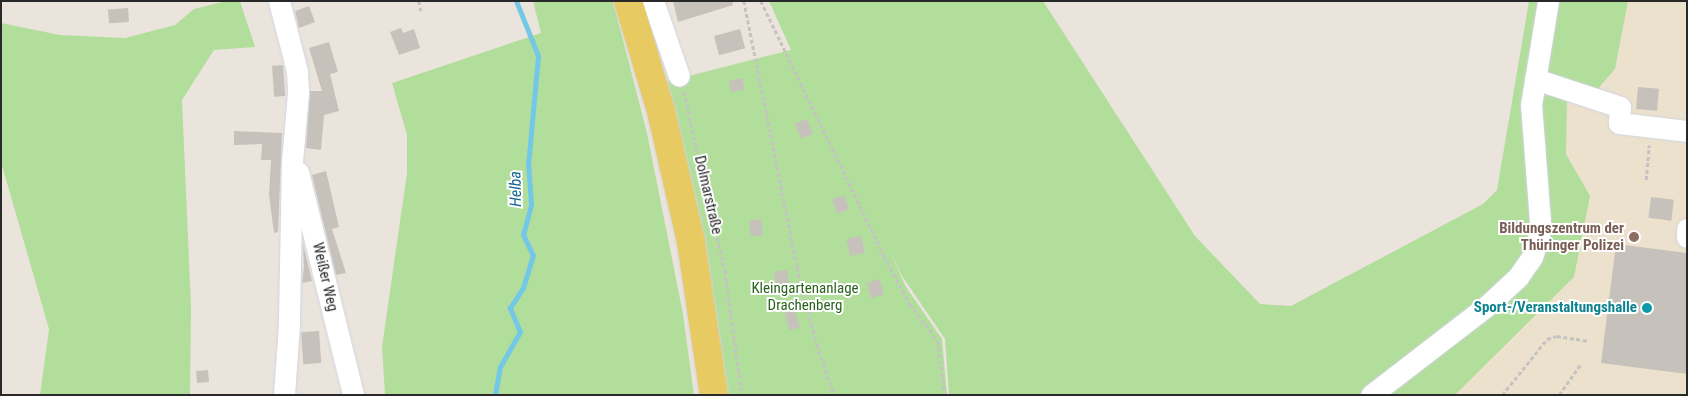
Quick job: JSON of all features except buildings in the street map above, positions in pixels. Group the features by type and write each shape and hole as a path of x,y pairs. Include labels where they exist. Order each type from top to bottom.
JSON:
{"main road":[{"name":"Dolmarstraße","path":"628,1 661,111 691,242 714,395"}],"street":[{"name":"Weißer Weg","path":"279,1 297,71 292,162 289,324 284,395"},
{"path":"653,1 679,76"},
{"path":"1370,395 1489,304 1518,277 1532,257 1539,236 1540,221 1531,122 1535,79 1548,1"},
{"path":"1535,79 1620,108 1619,123 1687,131"},
{"name":"Weißer Weg","path":"292,162 296,166 315,235 353,395"},
{"path":"1687,229 1687,237"}],"path":[{"path":"419,1 421,11"},
{"path":"744,1 797,267 816,345 834,395"},
{"path":"761,1 884,256 910,304 938,341 945,395"},
{"name":"Dolmarstraße","path":"679,76 725,271 742,395"},
{"path":"1502,395 1547,339 1557,336 1589,341"},
{"path":"1559,395 1581,364"}],"shaded area":[{"name":"Bildungszentrum der Thüringer Polizei","path":"1628,1 1687,1 1687,395 1455,395 1574,277 1590,197 1566,154 1567,102 1590,106 1601,85 1615,69"}],"green space":[{"path":"226,1 240,1 255,47 214,50 182,100 191,306 190,395 40,395 49,329 1,162 1,23 60,35 125,38 175,25 194,9"},
{"path":"533,1 613,1 647,133 683,314 694,395 385,395 382,347 407,173 407,135 392,83 541,33"},
{"name":"Kleingartenanlage Drachenberg","path":"769,1 1043,1 1195,236 1260,304 1291,306 1483,204 1497,190 1529,1 1628,1 1615,69 1601,85 1590,106 1567,102 1566,154 1590,196 1574,277 1455,395 949,395 945,339 902,276 890,252 906,287 942,339 947,395 722,395 661,83 791,50"}],"waterway":[{"name":"Helba","path":"495,395 500,367 520,332 510,308 523,288 533,256 523,235 531,205 528,166 538,56 516,1"}],"place":[{"name":"Bildungszentrum der Thüringer Polizei","path":"1634,237"},
{"name":"Sport-/Veranstaltungshalle","path":"1647,308"}]}
